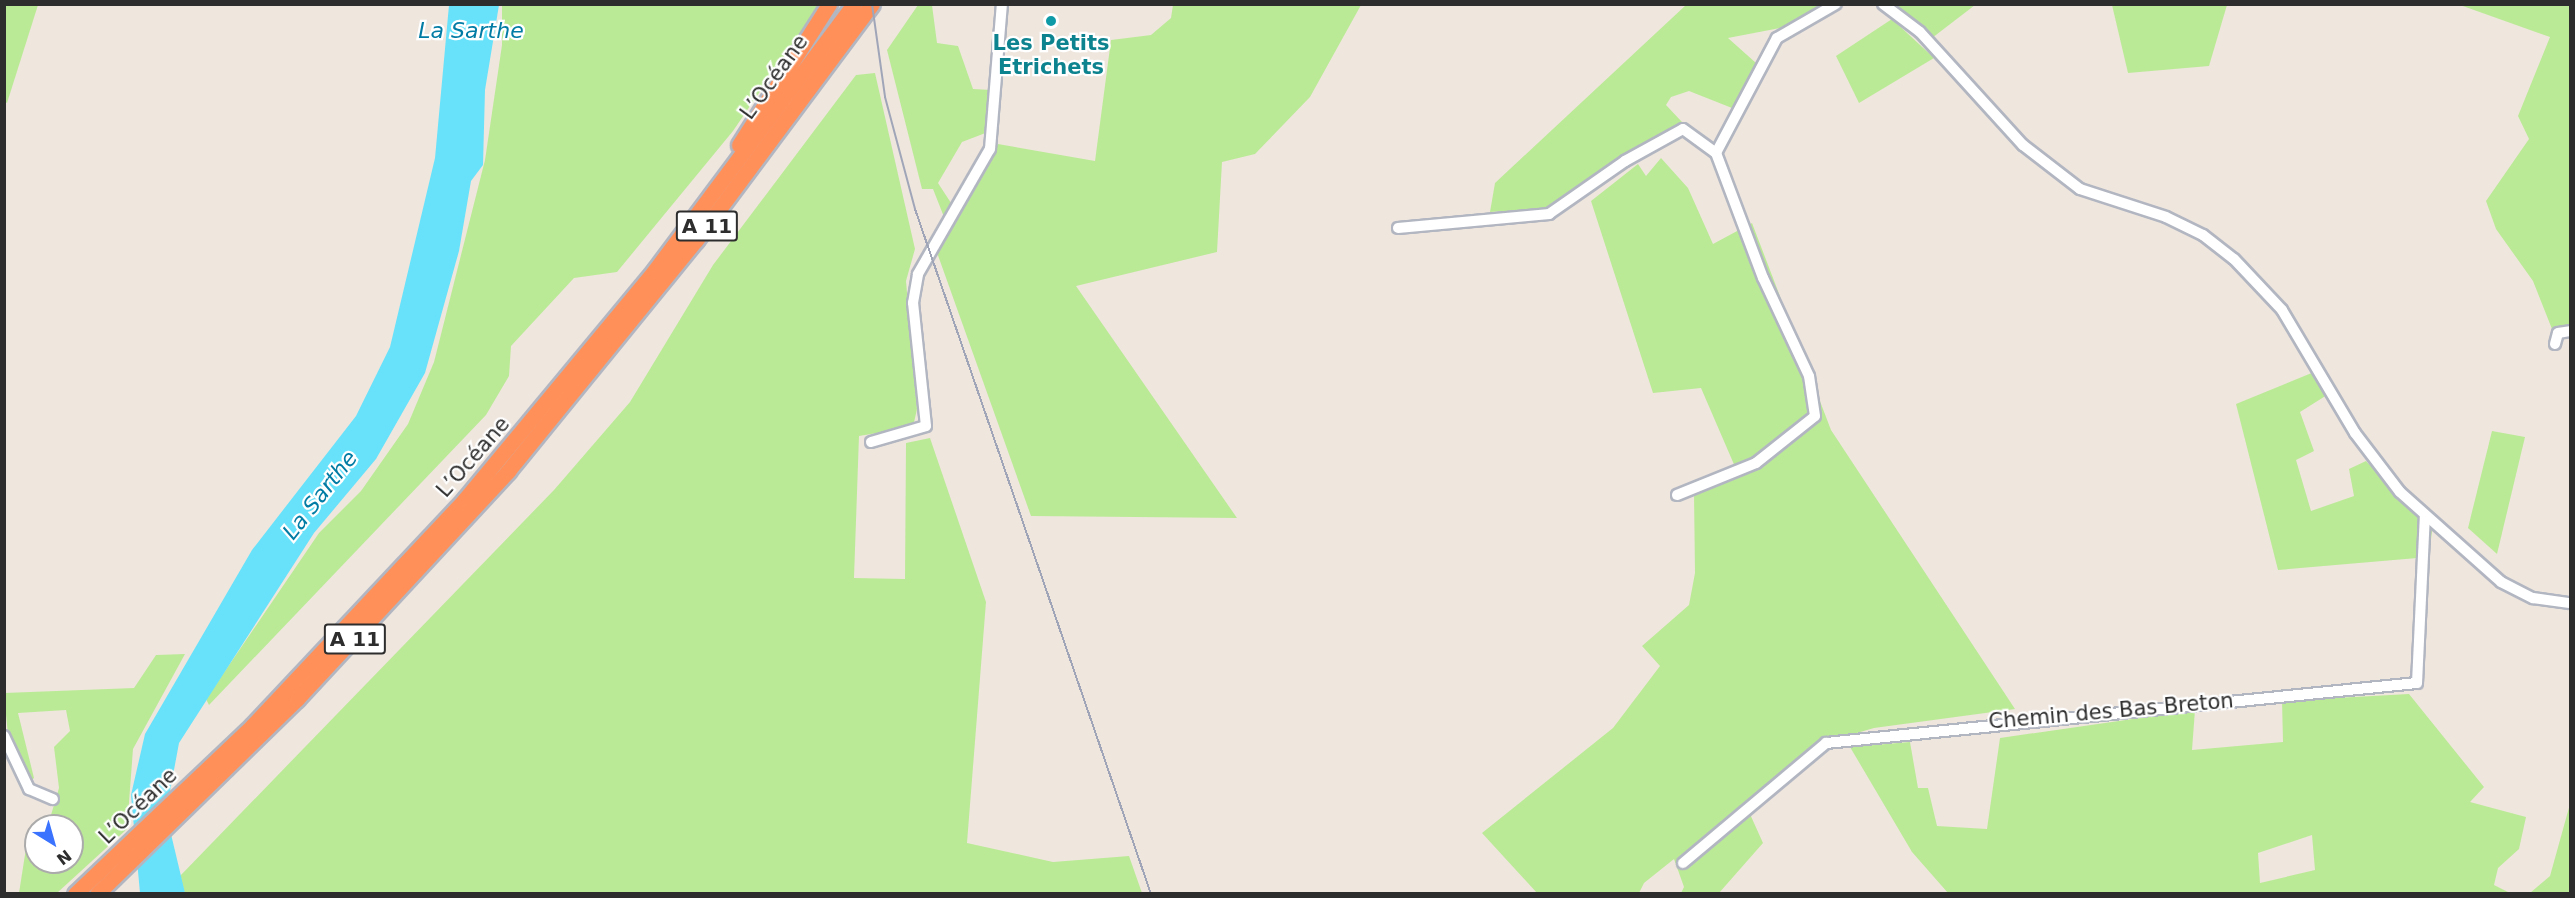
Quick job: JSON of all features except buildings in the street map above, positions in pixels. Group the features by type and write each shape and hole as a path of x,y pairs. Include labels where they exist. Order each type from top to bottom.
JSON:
{"highway":[{"path":"719,187 723,169 829,4"},
{"name":"L’Océane","path":"550,410 854,4"},
{"name":"L’Océane","path":"97,894 196,801 350,644 696,240 872,4"},
{"name":"L’Océane","path":"75,894 193,783 323,653 501,467"}],"street":[{"path":"871,442 926,426 913,303 918,274 990,148 1002,4"},
{"path":"1716,153 1777,38 1836,4"},
{"path":"1883,4 1920,32 2023,145 2080,189 2203,235 2263,286 2376,465 2425,516 2500,582 2533,598 2571,603"},
{"path":"1398,228 1549,214 1625,161 1683,129 1716,153 1763,278 1809,376 1815,416 1756,463 1677,495"},
{"path":"2555,344 2558,333 2571,330"},
{"name":"Chemin des Bas Breton","path":"1683,863 1826,743 2417,683 2425,516"},
{"path":"5,742 29,789 53,799"}],"green space":[{"path":"4,5 38,5 7,103 4,101"},
{"path":"502,5 819,5 733,131 617,272 574,278 511,346 509,376 486,415 209,705 206,699 319,533 361,491 408,424 434,362 485,160 502,45"},
{"path":"918,5 932,5 937,43 958,46 973,89 991,90 988,132 962,142 938,183 953,206 944,217 933,189 922,189 887,50"},
{"path":"1173,5 1361,5 1310,97 1255,154 1222,162 1217,252 1076,286 1237,518 1031,516 935,247 998,144 1095,161 1111,40 1151,35 1171,18"},
{"path":"1686,5 1829,5 1780,28 1728,38 1756,63 1732,108 1689,91 1671,97 1666,105 1682,122 1640,145 1556,208 1490,212 1495,183"},
{"path":"1892,5 1975,5 1932,38"},
{"path":"2112,5 2227,5 2209,66 2128,73"},
{"path":"2460,5 2570,5 2570,326 2552,329 2533,281 2496,229 2486,201 2529,139 2518,116 2550,37"},
{"path":"1892,19 1934,58 1859,103 1836,56"},
{"path":"875,73 915,249 906,281 917,409 913,427 859,436 854,578 905,579 906,443 930,438 986,602 967,843 1053,862 1129,856 1142,893 185,894 180,876 554,490 630,402 713,265 856,75"},
{"path":"1661,158 1688,188 1713,244 1752,223 1831,430 2015,709 1874,728 1812,746 1745,803 1763,843 1719,893 1681,893 1684,887 1674,859 1644,883 1639,893 1537,893 1482,833 1613,728 1660,666 1642,646 1689,605 1695,573 1694,494 1739,476 1701,388 1653,393 1591,201 1638,164 1646,176"},
{"path":"2314,372 2327,395 2300,412 2314,451 2296,460 2311,511 2354,496 2349,469 2366,461 2432,531 2429,557 2278,570 2236,404"},
{"path":"2492,431 2525,437 2497,554 2468,528"},
{"path":"185,654 133,749 127,829 84,868 84,814 51,814 59,788 54,747 70,731 66,710 18,713 34,778 27,784 9,746 4,693 134,688 156,655"},
{"path":"2409,694 2484,787 2470,802 2526,817 2519,849 2498,868 2494,885 2510,893 1948,893 1912,852 1850,747 1910,742 1918,788 1928,788 1937,826 1987,829 2000,738 2195,710 2192,750 2283,742 2282,701","holes":["2312,835 2315,870 2260,883 2258,853"]},
{"path":"2570,804 2570,893 2530,893 2550,876"},
{"path":"24,861 24,874 78,874 57,893 19,893"}],"water":[{"name":"La Sarthe","path":"449,5 499,5 485,90 483,165 471,181 459,251 425,373 376,459 314,533 179,743 166,813 185,893 140,893 131,795 145,734 252,550 356,416 390,347 435,158"}],"railway":[{"path":"872,4 885,97 915,209 1151,894"}],"place":[{"name":"Les Petits Etrichets","path":"1051,21"}]}
